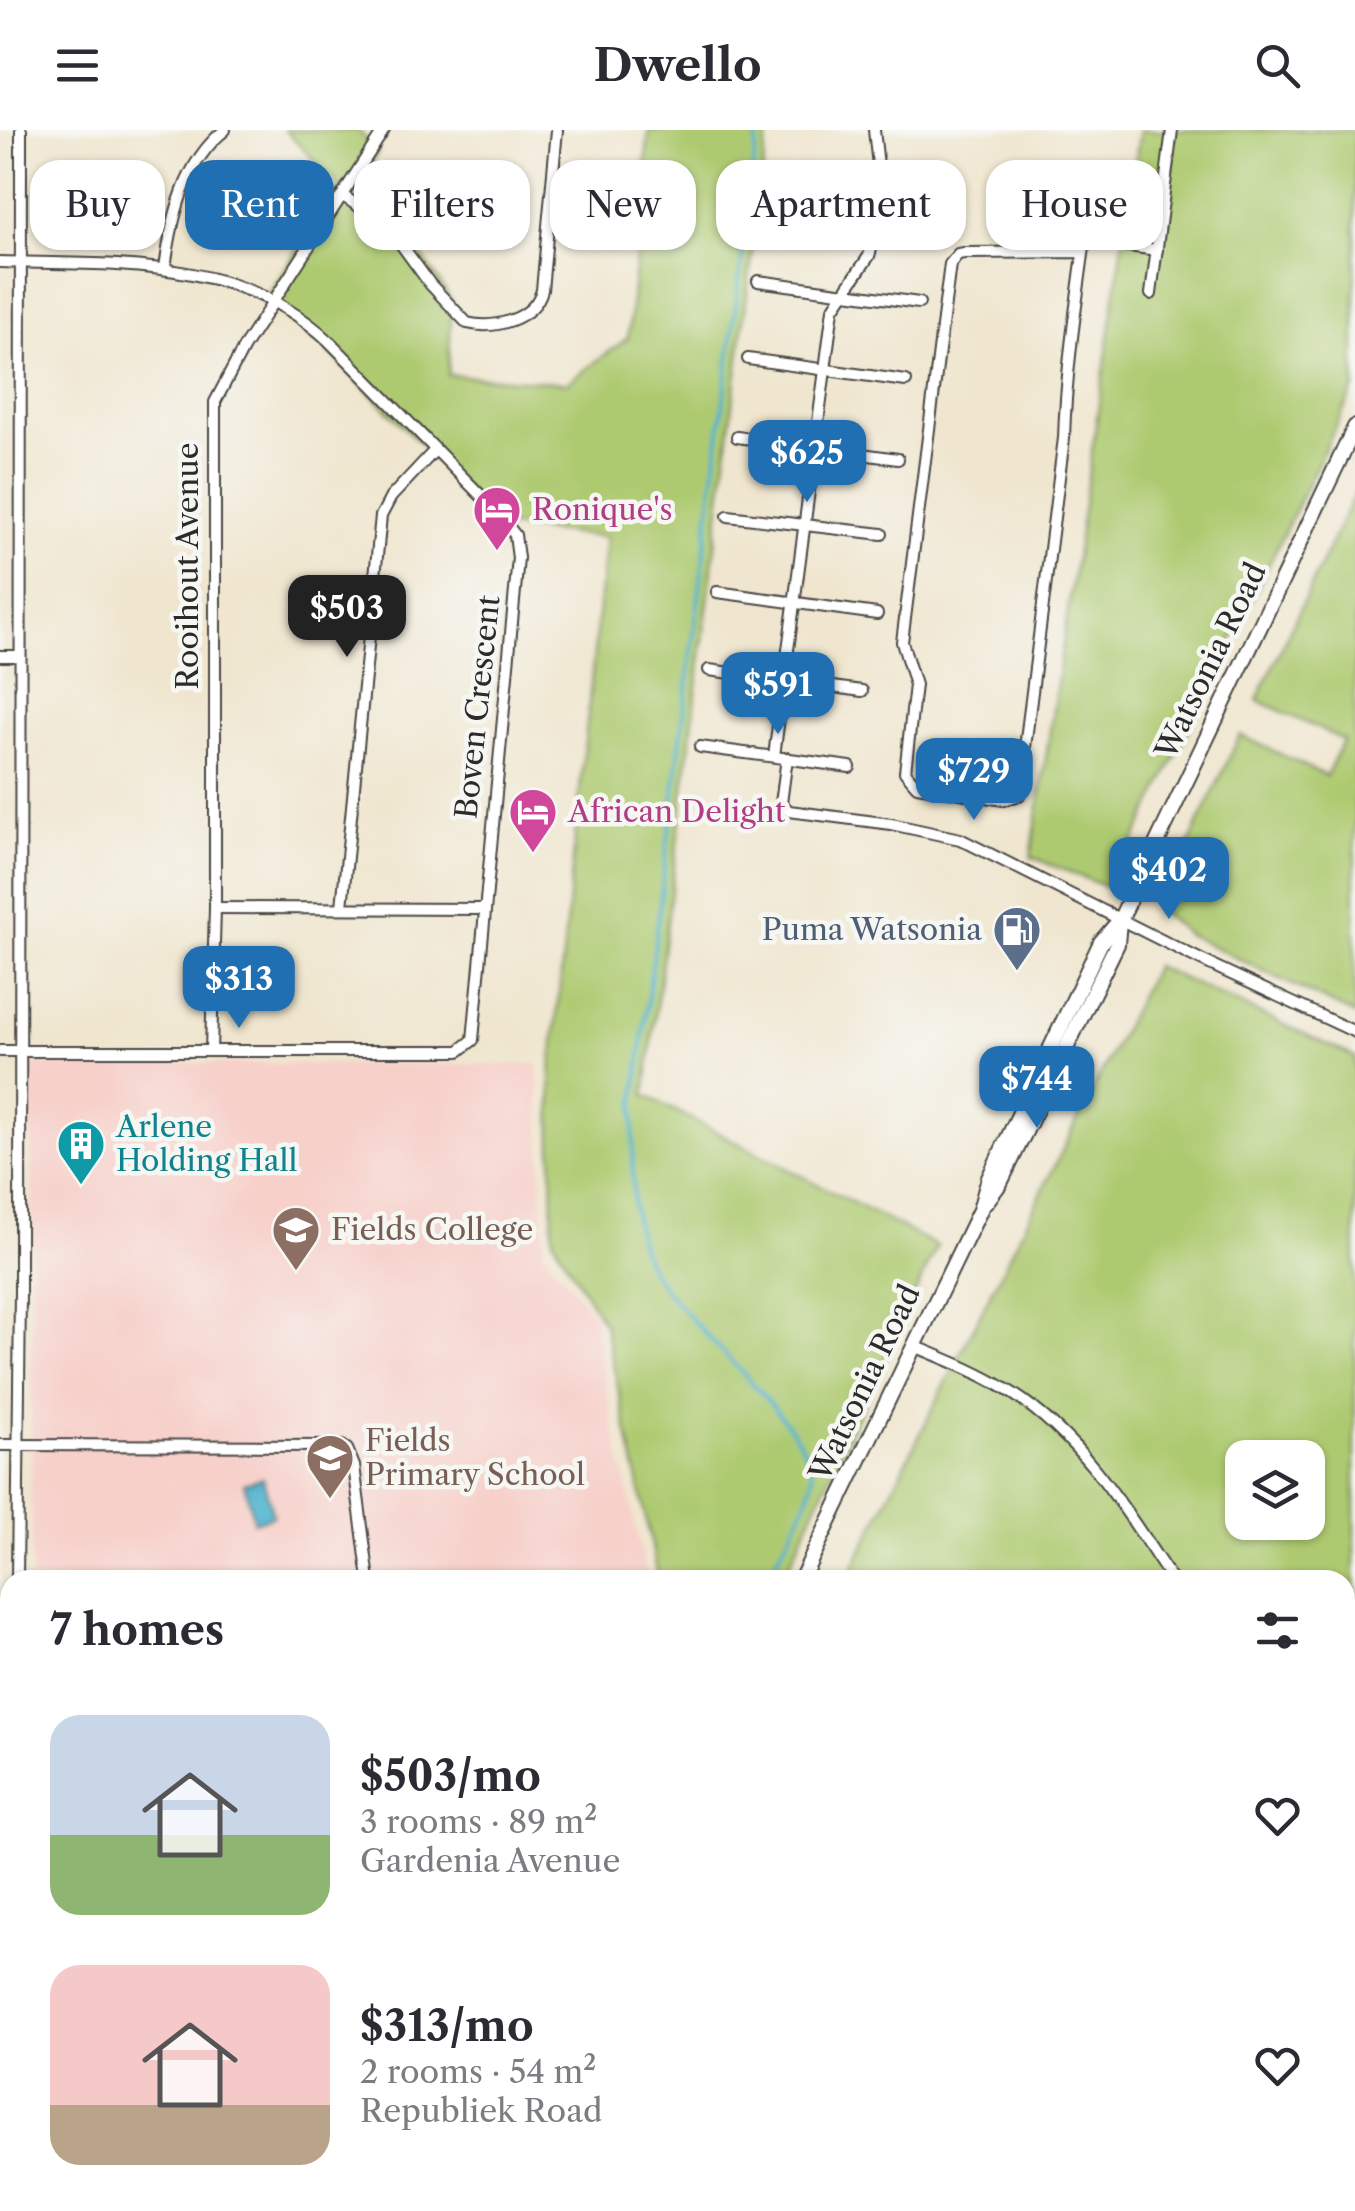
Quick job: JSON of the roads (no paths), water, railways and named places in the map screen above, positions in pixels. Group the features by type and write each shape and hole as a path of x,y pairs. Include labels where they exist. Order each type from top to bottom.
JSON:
{"main road":[{"name":"Watsonia Road","path":"805,1570 980,1210 1000,1183 1108,961 1120,920 1355,427"}],"street":[{"path":"17,1570 22,130"},
{"path":"165,268 168,242 196,160 225,130"},
{"name":"Rooihout Avenue","path":"211,1051 215,908 215,402 226,377 384,130"},
{"path":"343,196 386,224 430,284 468,324 488,325 517,318 534,308 542,290 557,130"},
{"path":"774,756 833,309 868,256 880,182 874,130"},
{"path":"1163,202 1172,130"},
{"path":"1151,294 1157,250"},
{"path":"964,252 1083,252 1022,788 1014,798 1004,800 918,786 905,772 914,685 902,642 950,264 964,252"},
{"name":"Boven Crescent","path":"0,262 165,268 236,285 274,300 320,333 510,527 517,544 473,1040 459,1051 211,1051"},
{"path":"758,281 919,303"},
{"path":"748,360 906,381"},
{"path":"738,437 898,459"},
{"path":"342,907 381,516 391,498 435,450"},
{"path":"728,516 882,534"},
{"path":"717,592 876,614"},
{"path":"0,656 19,656"},
{"path":"709,670 862,691"},
{"path":"700,747 850,766"},
{"path":"788,758 781,803 792,812 891,824 960,839 1355,1032"},
{"path":"215,908 484,909"},
{"path":"0,1050 211,1051"},
{"path":"914,1346 974,1371 1047,1418 1096,1469 1165,1570"},
{"path":"0,1446 342,1446 354,1466 368,1570"}],"water":[{"path":"263,1478 273,1516 254,1522 244,1483"}],"waterway":[{"path":"758,130 634,1108 633,1188 637,1229 649,1266 687,1314 772,1405 809,1460 810,1491 774,1570"}],"place":[{"name":"Ronique's","path":"497,552"},
{"name":"African Delight","path":"533,854"},
{"name":"Puma Watsonia","path":"1017,972"},
{"name":"Arlene Holding Hall","path":"81,1186"},
{"name":"Fields College","path":"296,1272"},
{"name":"Fields Primary School","path":"330,1500"}]}
